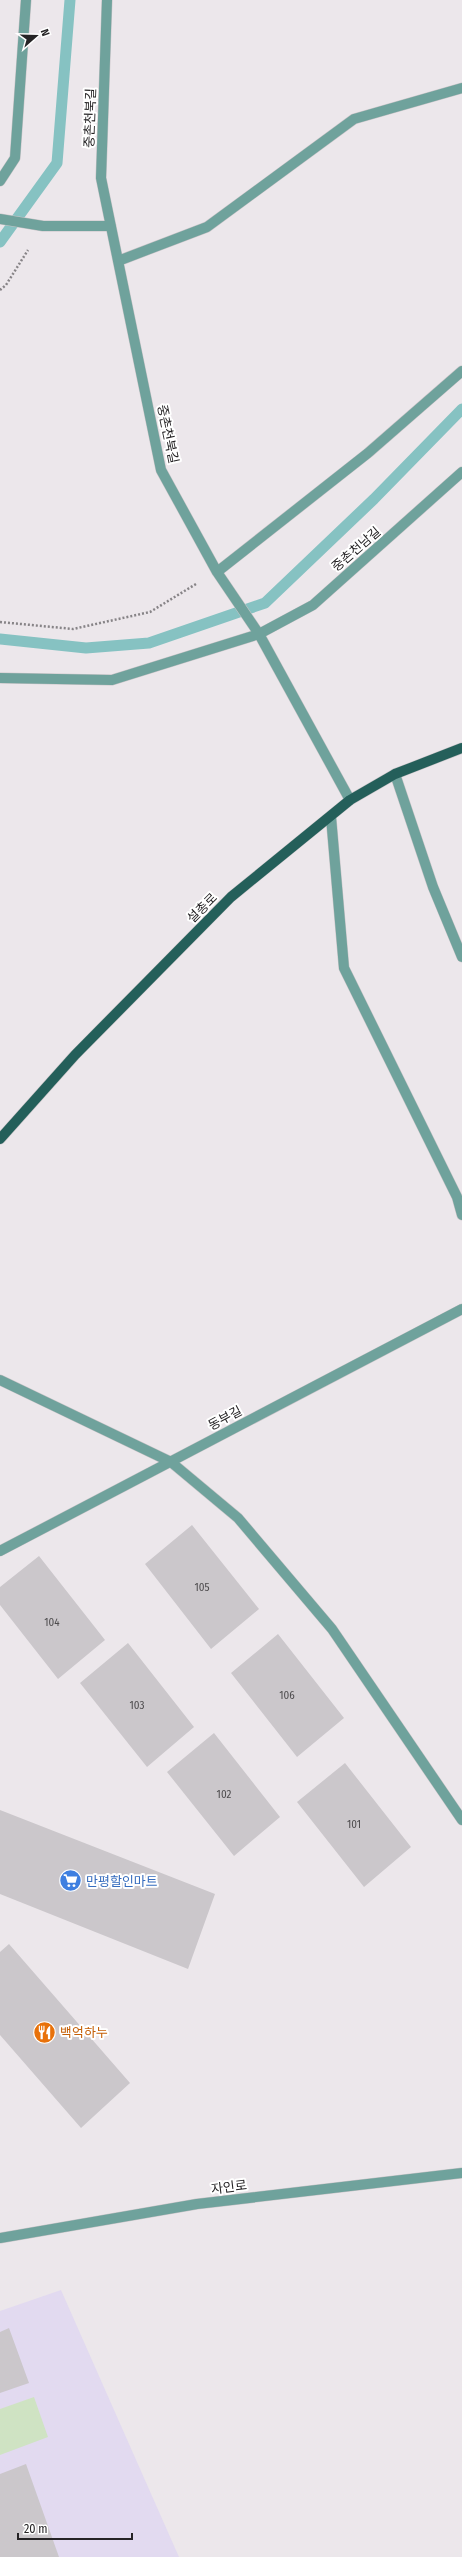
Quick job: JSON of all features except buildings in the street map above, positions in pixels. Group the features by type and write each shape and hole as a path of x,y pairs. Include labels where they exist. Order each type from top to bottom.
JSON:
{"main road":[{"name":"설총로","path":"0,1139 75,1055 231,897 350,800 395,774 462,748"}],"street":[{"path":"0,181 15,158 26,0"},
{"name":"중촌천북길","path":"108,0 101,178 161,470 217,572 259,634 350,800"},
{"path":"118,261 207,227 354,120 462,88"},
{"path":"0,219 43,226 111,226"},
{"path":"217,572 368,453 462,371"},
{"name":"중촌천남길","path":"0,678 112,680 259,634 313,605 462,472"},
{"path":"395,774 434,887 462,957"},
{"path":"331,817 344,968 457,1197 462,1214"},
{"name":"동부길","path":"0,1551 462,1309"},
{"path":"0,1380 171,1462 238,1518 332,1629 462,1820"},
{"name":"자인로","path":"0,2238 197,2204 462,2173"}],"path":[{"path":"0,290 6,285 43,226"},
{"path":"0,622 73,629 150,612 217,572"}],"shaded area":[{"path":"61,2290 179,2557 0,2557 0,2311"}],"green space":[{"path":"34,2397 48,2437 0,2455 0,2409"}],"waterway":[{"path":"0,242 57,163 70,0"},
{"path":"0,639 86,648 149,643 265,603 374,499 462,409"}],"place":[{"name":"만평할인마트","path":"71,1881"},
{"name":"백억하누","path":"45,2032"}]}
